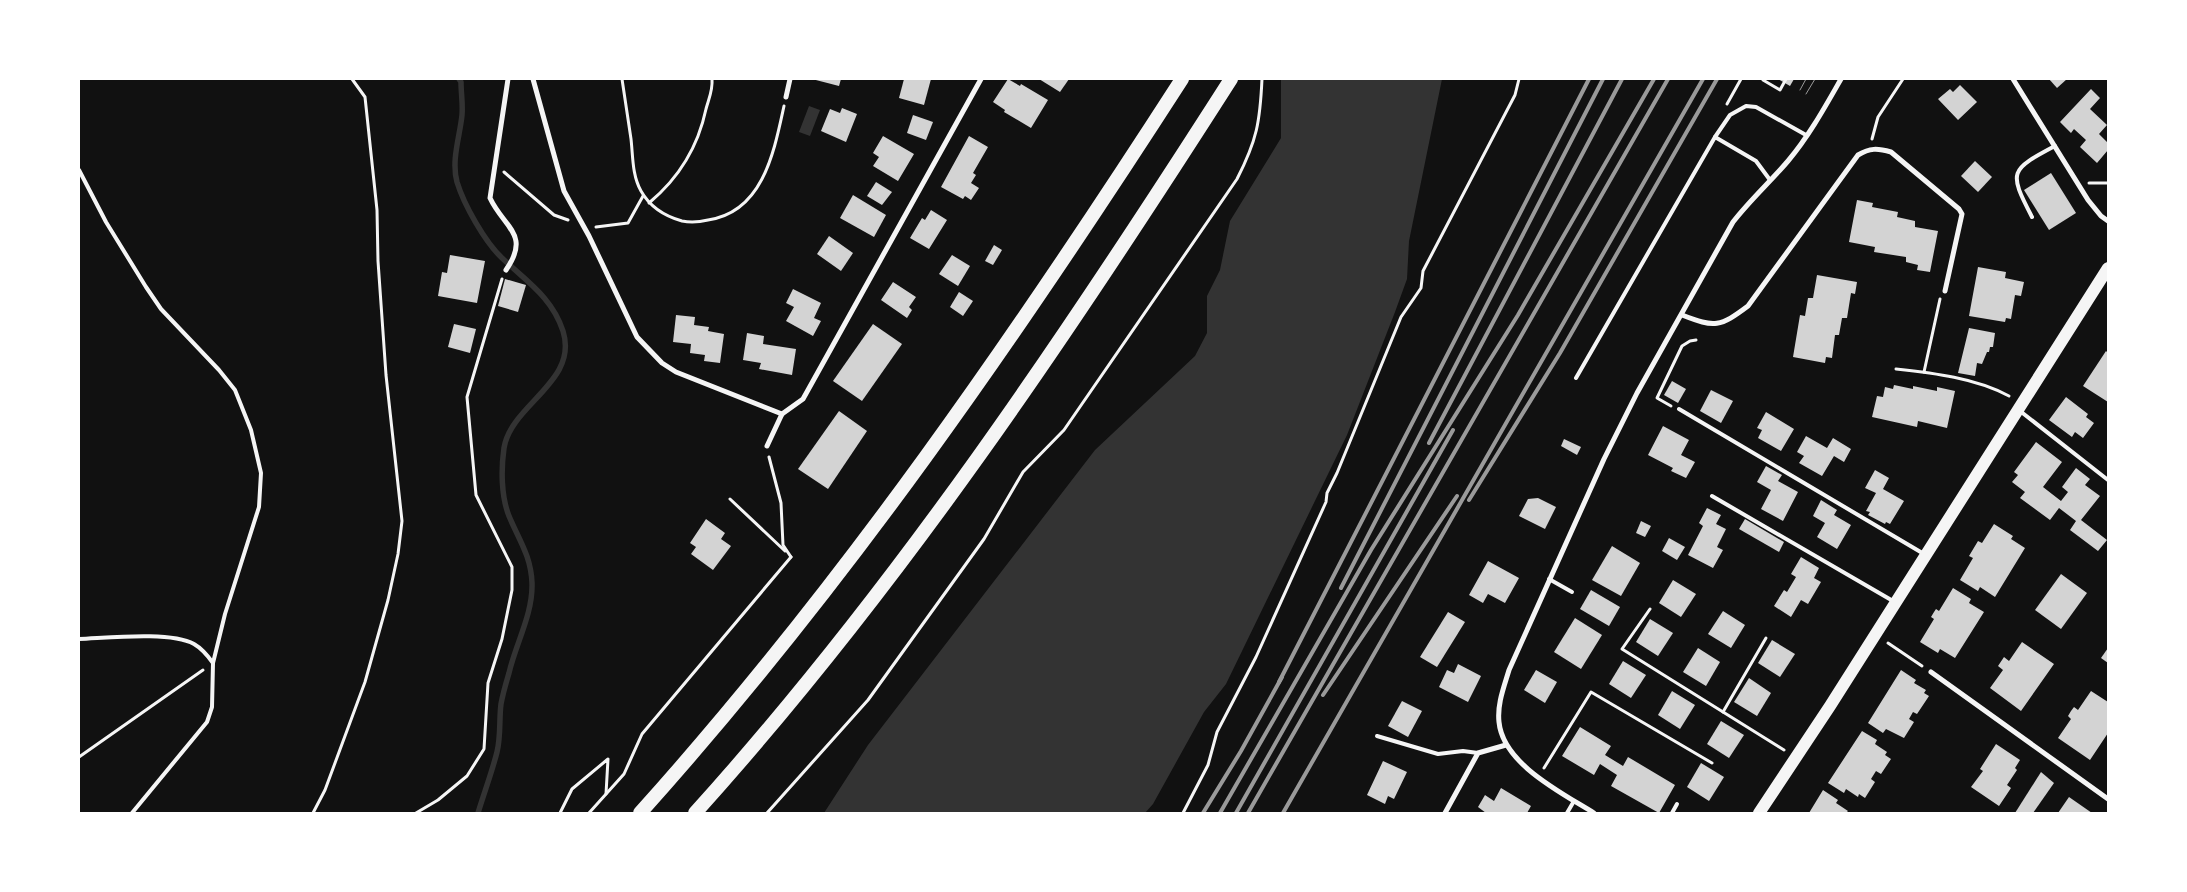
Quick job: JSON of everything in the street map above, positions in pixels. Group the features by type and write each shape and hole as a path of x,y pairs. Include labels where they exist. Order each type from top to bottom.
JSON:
{"highway":[{"path":"640,813 701,744 793,633 912,477 1058,268 1182,79"},
{"path":"695,813 825,659 957,486 1104,275 1231,79"}],"main road":[{"path":"1759,813 2021,407 2108,268"}],"street":[{"path":"506,270 517,251 517,243 508,224 495,209 490,198 490,188 496,165 508,79"},
{"path":"533,79 564,191 584,226 637,337 662,363 676,372 782,414"},
{"path":"786,97 790,79"},
{"path":"767,446 782,414 803,399 981,79"},
{"path":"1594,813 1522,765 1506,745 1499,724 1499,701 1509,670 1549,579 1638,393 1733,222 1788,160 1822,113 1840,79"},
{"path":"2013,79 2088,200 2108,221"},
{"path":"1682,315 1705,324 1715,324 1728,320 1748,306 1858,155 1869,149 1879,148 1891,152 1959,209 1962,214 1945,291"},
{"path":"1931,672 2108,800"},
{"path":"1445,813 1478,753 1506,745"}],"lane":[{"path":"1576,378 1715,137 1730,115 1746,106 1756,107 1806,135"},
{"path":"1715,137 1756,161 1770,180"},
{"path":"2032,217 2017,189 2016,172 2022,164 2055,146"},
{"path":"79,170 106,222 146,288 161,309 219,370 235,390 251,430 261,473 259,507 255,524 225,614 214,662 212,707 207,722 132,813"},
{"path":"2021,407 2108,480"},
{"path":"1678,409 1926,555"},
{"path":"1712,496 1895,602"},
{"path":"1549,579 1572,592"},
{"path":"79,639 161,637 178,639 193,644 214,662"},
{"path":"1377,736 1438,754 1464,751 1478,753"},
{"path":"1567,813 1574,800"},
{"path":"1672,813 1677,804"}],"path":[{"path":"313,813 325,790 365,682 388,600 398,554 402,521 386,375 378,261 378,210 365,98 352,79"},
{"path":"622,79 634,174 649,203 668,217 687,222 717,219 735,213 751,198 765,172 776,142 786,97"},
{"path":"649,203 686,164 705,121 713,86 712,79"},
{"path":"767,813 868,700 984,539 1023,472 1064,430 1237,179 1252,151 1260,118 1262,79"},
{"path":"1183,813 1208,765 1217,732 1256,656 1326,502 1327,492 1337,473 1401,316 1420,288 1423,271 1515,95 1520,79"},
{"path":"1762,79 1780,90 1786,79"},
{"path":"1869,149 1878,117 1903,79"},
{"path":"496,165 554,215 584,226 600,228 628,223 636,213 644,195"},
{"path":"2090,183 2108,183"},
{"path":"416,813 438,800 467,776 484,749 488,682 502,639 512,590 512,568 476,495 471,458 468,396 498,286 506,270"},
{"path":"1924,372 1938,301 1945,291"},
{"path":"1657,398 1682,346 1690,340 1696,340"},
{"path":"1896,369 1924,372 1990,386 2021,407"},
{"path":"767,446 781,503 783,545 791,557"},
{"path":"730,499 791,557"},
{"path":"589,813 624,774 642,734 791,557"},
{"path":"1650,609 1622,650 1778,745 1795,758"},
{"path":"1875,634 1931,672"},
{"path":"1723,712 1766,638"},
{"path":"79,757 158,704 214,662"},
{"path":"1539,777 1591,692 1712,763"},
{"path":"560,813 572,789 608,759 606,794"}],"shaded area":[{"path":"1281,79 1442,79 1409,241 1407,279 1347,435 1226,684 1204,712 1153,804 1145,813 824,813 868,745 1095,450 1195,356 1207,333 1207,296 1220,270 1230,221 1281,138"},
{"path":"809,106 820,110 810,136 799,132"}],"building":[{"path":"812,79 841,79 839,86"},
{"path":"904,79 931,79 924,105 899,98"},
{"path":"1008,79 1020,86 1021,84 1048,100 1031,128 1004,112 1005,110 993,102"},
{"path":"1039,79 1069,79 1060,92"},
{"path":"1778,79 1794,79 1790,86"},
{"path":"2049,79 2067,79 2057,88"},
{"path":"1960,85 1977,102 1958,120 1938,99 1950,89 1953,92"},
{"path":"2091,89 2100,98 2090,109 2107,125 2099,134 2108,143 2108,150 2097,163 2080,147 2086,140 2074,129 2071,133 2060,122"},
{"path":"842,108 857,114 846,142 821,131 830,109 840,113"},
{"path":"913,115 933,122 926,140 907,133"},
{"path":"883,136 914,154 898,181 873,166 879,157 873,153"},
{"path":"969,136 988,147 973,173 976,175 971,183 979,188 971,200 965,196 963,199 941,187"},
{"path":"1975,161 1992,177 1978,192 1961,176"},
{"path":"2051,173 2076,213 2049,230 2024,190"},
{"path":"876,182 892,192 882,205 867,196"},
{"path":"853,195 886,215 874,237 840,218"},
{"path":"1857,200 1873,203 1872,207 1898,212 1897,217 1915,221 1915,227 1938,231 1930,272 1917,270 1918,265 1906,262 1906,257 1874,252 1875,247 1849,242"},
{"path":"931,210 947,220 929,249 910,238 922,218 925,220"},
{"path":"829,236 853,253 841,271 817,254"},
{"path":"994,245 1002,250 993,265 985,261"},
{"path":"450,255 485,261 477,303 438,296 442,272 447,273"},
{"path":"952,255 970,266 958,286 939,274"},
{"path":"1978,267 2006,272 2005,278 2024,282 2021,296 2015,295 2011,319 2006,318 2005,322 1969,316"},
{"path":"1817,275 1857,282 1855,294 1851,293 1847,318 1842,318 1839,335 1835,335 1832,358 1826,357 1825,363 1793,357 1800,315 1805,316 1808,298 1813,298"},
{"path":"505,279 526,285 518,312 498,306"},
{"path":"893,282 916,297 909,307 912,310 907,318 881,300"},
{"path":"793,289 821,303 814,318 821,321 813,336 786,321 794,307 786,303"},
{"path":"959,292 973,301 963,316 950,307"},
{"path":"676,315 695,317 694,325 709,327 708,331 724,334 720,363 704,361 705,355 690,353 691,344 673,342"},
{"path":"454,324 476,329 470,353 448,347"},
{"path":"873,324 902,344 862,401 833,381"},
{"path":"1969,328 1995,333 1993,347 1990,347 1982,364 1977,363 1975,376 1958,373"},
{"path":"747,333 764,336 763,344 796,349 792,375 759,369 761,363 743,360"},
{"path":"2106,351 2108,353 2108,402 2083,386"},
{"path":"1672,381 1686,389 1678,403 1664,395"},
{"path":"1894,385 1913,389 1913,386 1937,391 1937,387 1955,391 1947,428 1918,421 1917,427 1872,417 1877,396 1883,397 1885,387 1893,389"},
{"path":"1711,390 1733,401 1721,423 1700,411"},
{"path":"2066,397 2088,414 2086,417 2094,423 2083,438 2075,432 2072,437 2049,420"},
{"path":"839,411 867,431 828,489 798,469"},
{"path":"1766,412 1794,429 1781,451 1758,438 1762,430 1757,428"},
{"path":"1663,426 1689,440 1681,455 1695,462 1686,478 1671,471 1673,468 1648,455"},
{"path":"1806,436 1827,448 1833,438 1851,449 1844,462 1834,456 1822,476 1799,463 1804,456 1797,452"},
{"path":"1564,439 1581,447 1577,455 1561,446"},
{"path":"2036,442 2062,462 2043,487 2061,501 2068,492 2062,487 2076,468 2090,479 2085,485 2100,496 2081,520 2107,540 2098,551 2070,530 2076,521 2059,508 2050,520 2020,498 2025,492 2012,482 2018,475 2014,472"},
{"path":"1766,466 1782,475 1778,481 1798,492 1783,521 1761,509 1771,490 1757,482"},
{"path":"1875,470 1889,478 1883,489 1904,501 1890,524 1886,522 1885,524 1868,515 1870,512 1866,511 1876,493 1865,488"},
{"path":"1538,498 1556,507 1545,529 1519,516 1528,499"},
{"path":"1821,500 1837,510 1834,515 1851,525 1837,549 1817,537 1825,523 1813,516"},
{"path":"1707,508 1721,515 1716,524 1726,529 1717,547 1723,550 1713,568 1688,555 1703,526 1699,523"},
{"path":"706,519 725,533 721,539 731,546 713,570 691,554 696,547 690,543"},
{"path":"1745,519 1784,542 1779,552 1739,529"},
{"path":"1641,521 1651,526 1645,537 1636,533"},
{"path":"1994,524 2013,536 2011,539 2025,548 1995,597 1980,587 1978,591 1960,580 1973,558 1969,556 1978,541 1982,543"},
{"path":"1669,538 1685,547 1677,560 1662,551"},
{"path":"1612,546 1640,563 1621,596 1592,580"},
{"path":"1801,557 1819,568 1814,578 1821,582 1808,604 1801,600 1791,617 1774,606 1784,590 1787,592 1796,577 1791,574"},
{"path":"1488,561 1519,578 1505,603 1488,594 1483,603 1469,595"},
{"path":"2061,574 2087,593 2061,629 2035,610"},
{"path":"1673,580 1696,594 1681,617 1659,603"},
{"path":"1953,588 1971,599 1969,603 1984,612 1955,658 1940,649 1938,653 1920,642 1934,619 1931,617 1934,612 1936,609 1939,611"},
{"path":"1591,590 1620,607 1609,626 1580,609"},
{"path":"1723,611 1745,625 1731,648 1708,634"},
{"path":"1448,612 1465,622 1437,667 1420,657"},
{"path":"1575,618 1602,635 1581,669 1554,652"},
{"path":"1650,619 1673,633 1658,656 1636,642"},
{"path":"1772,640 1795,654 1780,677 1758,663"},
{"path":"2022,642 2054,664 2021,711 1990,688 2003,670 1998,666 2004,657 2009,661"},
{"path":"1698,648 1720,662 1706,686 1683,672"},
{"path":"2108,648 2108,663 2101,658"},
{"path":"1623,661 1646,675 1631,698 1609,684"},
{"path":"1458,664 1481,676 1468,702 1439,687 1447,670 1454,673"},
{"path":"1536,670 1557,682 1545,703 1524,690"},
{"path":"1901,670 1916,680 1914,683 1926,690 1924,693 1929,696 1917,714 1913,712 1909,719 1914,722 1904,738 1886,729 1883,733 1868,723"},
{"path":"1749,678 1771,693 1757,716 1734,702"},
{"path":"1672,691 1695,705 1680,729 1658,715"},
{"path":"2091,691 2108,702 2108,733 2090,760 2058,738 2071,719 2068,716 2071,711 2074,707 2078,710"},
{"path":"1402,701 1422,711 1408,737 1388,726"},
{"path":"1721,721 1744,735 1729,758 1707,744"},
{"path":"1580,727 1611,746 1605,755 1623,766 1628,757 1675,785 1659,813 1611,786 1617,775 1600,764 1594,775 1562,756"},
{"path":"1862,731 1877,740 1875,744 1887,752 1885,755 1891,759 1881,774 1876,771 1871,779 1875,782 1865,798 1859,794 1858,797 1846,789 1844,793 1828,783"},
{"path":"1996,744 2020,760 2015,768 2017,770 2007,785 2011,788 1999,806 1971,787 1983,771 1980,769"},
{"path":"1383,761 1407,772 1394,799 1388,796 1385,804 1367,795"},
{"path":"1701,763 1724,777 1709,801 1687,787"},
{"path":"2041,772 2054,783 2033,813 2015,813"},
{"path":"1501,788 1531,806 1527,813 1486,813 1478,807 1485,795 1494,801"},
{"path":"1823,790 1838,800 1836,803 1848,811 1846,813 1809,813"},
{"path":"2069,797 2092,813 2058,813"}],"waterway":[{"path":"459,79 461,82 462,111 456,148 455,174 460,191 476,223 495,251 537,290 552,308 563,331 565,349 562,365 553,379 518,418 509,432 504,448 502,465 504,500 509,516 524,548 531,573 532,595 501,704 497,752 478,813"}],"tram line":[{"path":"1800,90 1806,79"},
{"path":"1806,94 1815,79"}],"railway":[{"path":"1279,682 1589,79"},
{"path":"1341,588 1603,79"},
{"path":"1429,443 1622,79"},
{"path":"1220,813 1371,550 1518,315 1654,79"},
{"path":"1248,813 1668,79"},
{"path":"1283,813 1703,79"},
{"path":"1469,500 1560,353 1717,79"},
{"path":"1236,813 1453,430"},
{"path":"1323,695 1457,496"},
{"path":"1203,813 1241,751 1282,677"}]}
